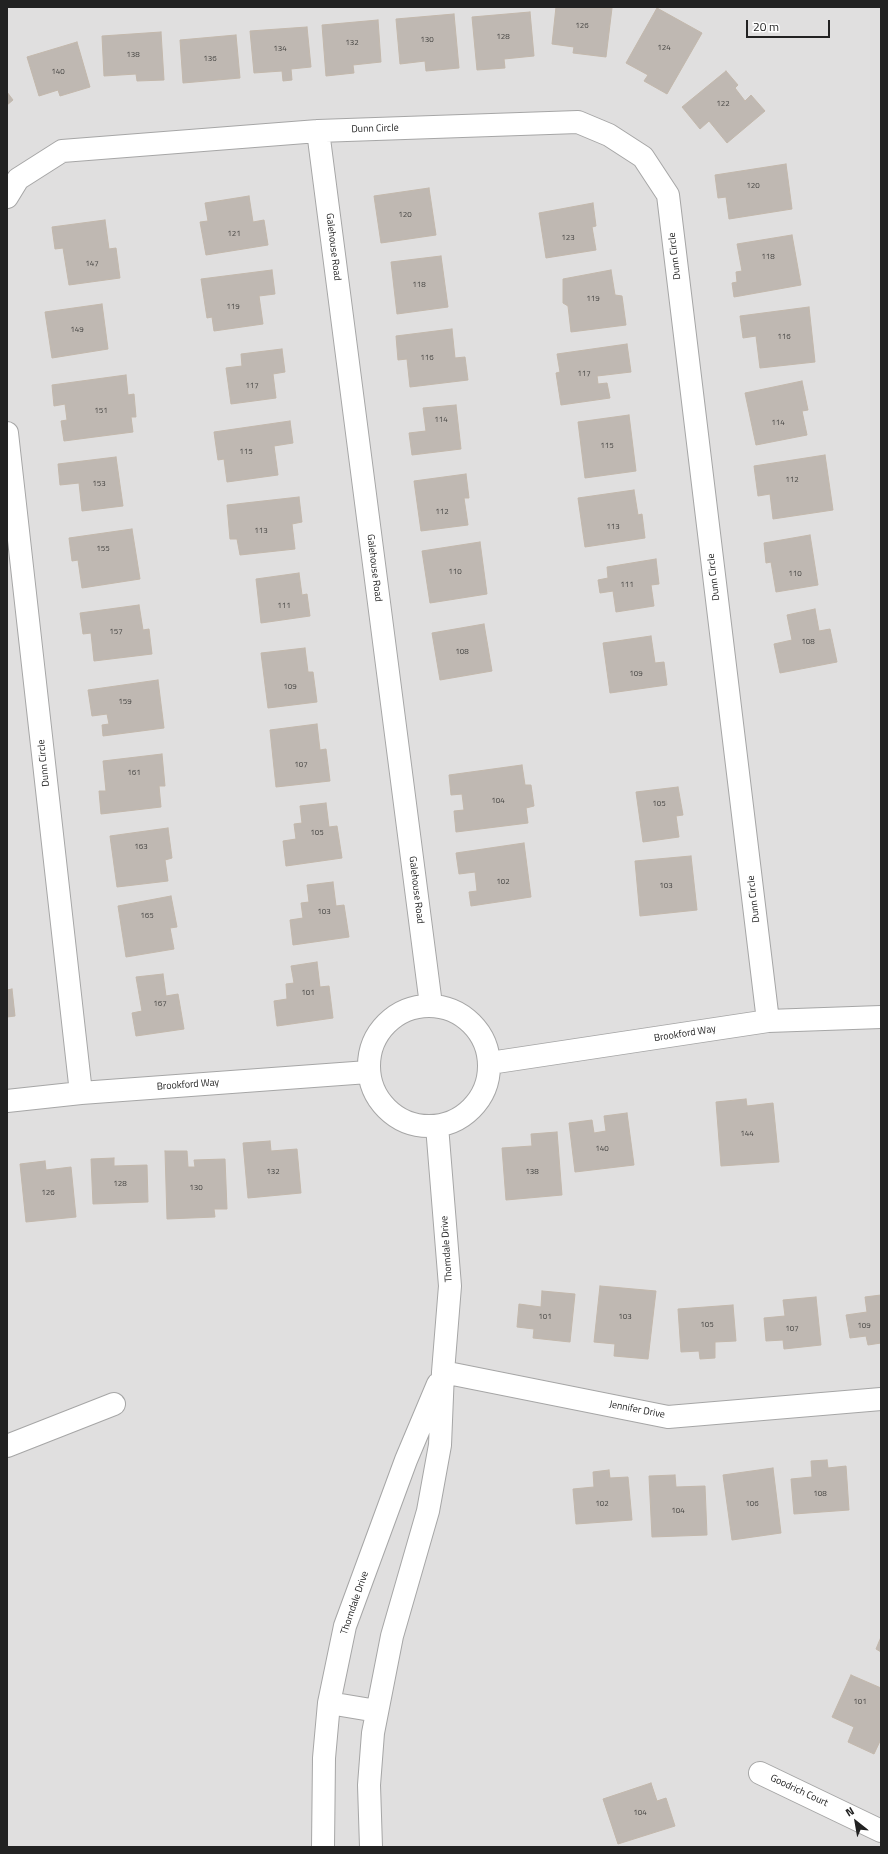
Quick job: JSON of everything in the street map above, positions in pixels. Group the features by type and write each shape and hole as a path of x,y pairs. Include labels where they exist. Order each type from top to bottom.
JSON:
{"street":[{"name":"Dunn Circle","path":"7,197 18,179 62,151 318,131 578,122 609,135 643,157 668,195 768,1021"},
{"name":"Galehouse Road","path":"318,131 431,1005"},
{"name":"Dunn Circle","path":"7,433 81,1093"},
{"path":"431,1005 453,1010 472,1023 484,1041 490,1063 484,1092 465,1115 437,1126 418,1126 399,1120 384,1108 373,1091 368,1072 375,1039 398,1014 431,1005"},
{"name":"Brookford Way","path":"490,1063 768,1021 881,1017"},
{"name":"Brookford Way","path":"7,1101 81,1093 368,1072"},
{"name":"Thorndale Drive","path":"371,1847 369,1785 373,1733 392,1636 428,1511 440,1445 443,1372 450,1286 437,1126"},
{"name":"Thorndale Drive","path":"323,1847 324,1758 329,1703 345,1626 406,1460 443,1372"},
{"name":"Jennifer Drive","path":"443,1372 668,1417 881,1399"},
{"path":"7,1446 114,1404"},
{"path":"329,1703 377,1711"},
{"name":"Goodrich Court","path":"760,1773 881,1831"}],"shaded area":[{"path":"7,7 881,7 881,1847 7,1847"}],"building":[{"path":"556,7 612,8 606,57 573,53 574,47 552,44"},
{"path":"657,8 702,33 667,94 644,81 648,75 626,63"},
{"path":"530,12 534,56 504,59 505,68 477,70 472,17"},
{"path":"454,14 459,68 426,71 425,61 400,64 396,19"},
{"path":"378,20 381,62 353,65 354,73 326,76 322,25"},
{"path":"307,27 311,67 291,69 292,80 283,81 282,71 254,73 250,31"},
{"path":"161,32 164,80 137,81 136,74 104,76 102,36"},
{"path":"236,35 240,78 183,83 180,40"},
{"path":"77,42 90,87 60,96 58,90 39,96 27,57"},
{"path":"726,71 738,85 735,88 745,101 751,95 765,111 727,143 709,121 700,129 682,107"},
{"path":"7,92 13,100 7,105"},
{"path":"786,164 792,209 729,219 726,197 718,198 715,175"},
{"path":"429,188 436,235 381,243 374,196"},
{"path":"249,196 253,222 264,220 268,245 206,255 200,222 208,221 205,203"},
{"path":"593,203 596,226 592,227 596,250 546,258 539,213"},
{"path":"105,220 109,249 116,248 120,278 69,285 63,248 55,249 52,227"},
{"path":"792,235 801,285 734,297 732,283 737,282 736,272 742,271 737,244"},
{"path":"441,256 448,307 397,314 391,262"},
{"path":"272,270 275,294 259,296 263,324 214,331 212,317 207,318 201,279"},
{"path":"611,270 615,295 622,296 626,325 571,332 568,306 563,303 563,279"},
{"path":"102,304 108,349 52,358 45,312"},
{"path":"809,307 815,362 760,368 756,336 743,338 740,316"},
{"path":"452,329 455,358 465,357 468,380 410,387 407,359 398,360 396,336"},
{"path":"627,344 631,372 597,376 598,384 607,383 610,398 561,405 556,373 560,372 557,354"},
{"path":"282,349 285,372 273,374 276,398 231,404 226,368 242,366 241,354"},
{"path":"126,375 128,395 134,394 136,417 131,417 133,432 64,441 61,421 67,420 65,404 54,406 52,385"},
{"path":"802,381 808,410 802,411 807,435 756,445 745,393"},
{"path":"456,405 461,449 412,455 409,433 426,431 423,408"},
{"path":"629,415 636,471 585,478 578,422"},
{"path":"290,421 293,443 274,446 278,475 227,482 224,459 218,460 214,432"},
{"path":"825,455 833,510 773,519 770,494 758,496 754,466"},
{"path":"116,457 123,506 82,511 79,483 60,485 58,464"},
{"path":"466,474 469,498 464,498 468,525 421,531 414,481"},
{"path":"634,490 638,515 642,514 645,538 585,547 578,498"},
{"path":"299,497 302,522 292,524 295,549 240,555 237,539 230,539 227,505"},
{"path":"132,529 140,579 82,588 78,560 72,561 69,538"},
{"path":"810,535 818,585 776,592 771,562 766,563 764,543"},
{"path":"480,542 487,594 430,603 422,551"},
{"path":"656,559 659,584 651,585 654,606 616,612 613,591 600,593 598,580 608,578 607,567"},
{"path":"299,573 302,595 307,594 310,616 261,623 256,579"},
{"path":"139,605 143,630 149,629 152,654 94,661 91,633 83,634 80,613"},
{"path":"815,609 819,631 830,629 837,662 780,673 774,644 792,640 787,615"},
{"path":"484,624 492,671 440,680 432,633"},
{"path":"651,636 655,663 664,662 667,685 610,693 603,643"},
{"path":"305,648 308,672 313,672 317,702 268,708 261,653"},
{"path":"158,680 164,728 103,736 102,725 109,724 107,714 92,716 88,690"},
{"path":"317,724 320,750 326,749 330,781 276,787 270,730"},
{"path":"162,754 165,786 159,786 161,807 101,814 99,791 106,791 103,761"},
{"path":"522,765 525,785 531,785 534,806 526,808 528,823 456,832 454,811 464,810 462,794 451,795 449,775"},
{"path":"678,787 683,815 676,816 679,837 643,842 636,792"},
{"path":"326,803 329,827 337,826 342,858 286,866 283,841 296,839 294,824 302,823 300,806"},
{"path":"168,828 172,858 165,860 168,881 117,887 110,836"},
{"path":"524,843 531,897 471,906 469,892 477,891 475,872 459,874 456,853"},
{"path":"691,856 697,910 640,916 635,861"},
{"path":"333,882 336,906 344,905 349,937 293,945 290,920 303,918 301,903 309,902 307,885"},
{"path":"171,896 177,927 170,928 174,949 126,957 118,906"},
{"path":"317,962 320,987 329,986 333,1018 277,1026 274,1001 287,999 286,984 294,983 291,966"},
{"path":"163,974 166,996 178,994 184,1029 136,1036 132,1013 142,1011 136,977"},
{"path":"12,989 15,1016 7,1017 7,990"},
{"path":"746,1099 747,1106 773,1103 779,1162 721,1166 716,1102"},
{"path":"627,1113 634,1165 575,1172 569,1123 592,1120 594,1133 606,1131 604,1116"},
{"path":"557,1132 562,1195 506,1200 502,1148 532,1146 531,1134"},
{"path":"270,1141 271,1151 297,1149 301,1193 248,1198 243,1143"},
{"path":"165,1151 187,1151 188,1167 195,1167 194,1160 225,1159 227,1209 214,1209 215,1217 167,1219"},
{"path":"114,1158 114,1166 147,1165 148,1202 93,1204 91,1159"},
{"path":"45,1161 46,1170 71,1167 76,1217 26,1222 20,1164"},
{"path":"600,1286 656,1291 648,1359 614,1356 615,1344 594,1342"},
{"path":"542,1291 575,1294 570,1342 533,1338 534,1329 517,1327 519,1304 541,1307"},
{"path":"881,1295 881,1343 868,1345 866,1336 850,1338 846,1315 867,1312 865,1297"},
{"path":"816,1297 821,1345 784,1349 783,1340 766,1341 764,1318 785,1316 783,1300"},
{"path":"733,1305 736,1341 715,1342 715,1358 700,1359 699,1351 681,1352 678,1309"},
{"path":"827,1460 828,1468 846,1466 849,1510 794,1514 791,1479 812,1477 811,1461"},
{"path":"773,1468 781,1533 732,1540 723,1475"},
{"path":"609,1470 610,1478 628,1477 632,1520 576,1524 573,1489 594,1487 593,1472"},
{"path":"675,1475 676,1487 705,1486 707,1535 652,1537 649,1476"},
{"path":"881,1637 881,1652 876,1649"},
{"path":"851,1675 881,1688 881,1739 874,1754 848,1742 854,1727 832,1717"},
{"path":"651,1783 657,1801 666,1798 675,1826 618,1844 603,1799"}]}
